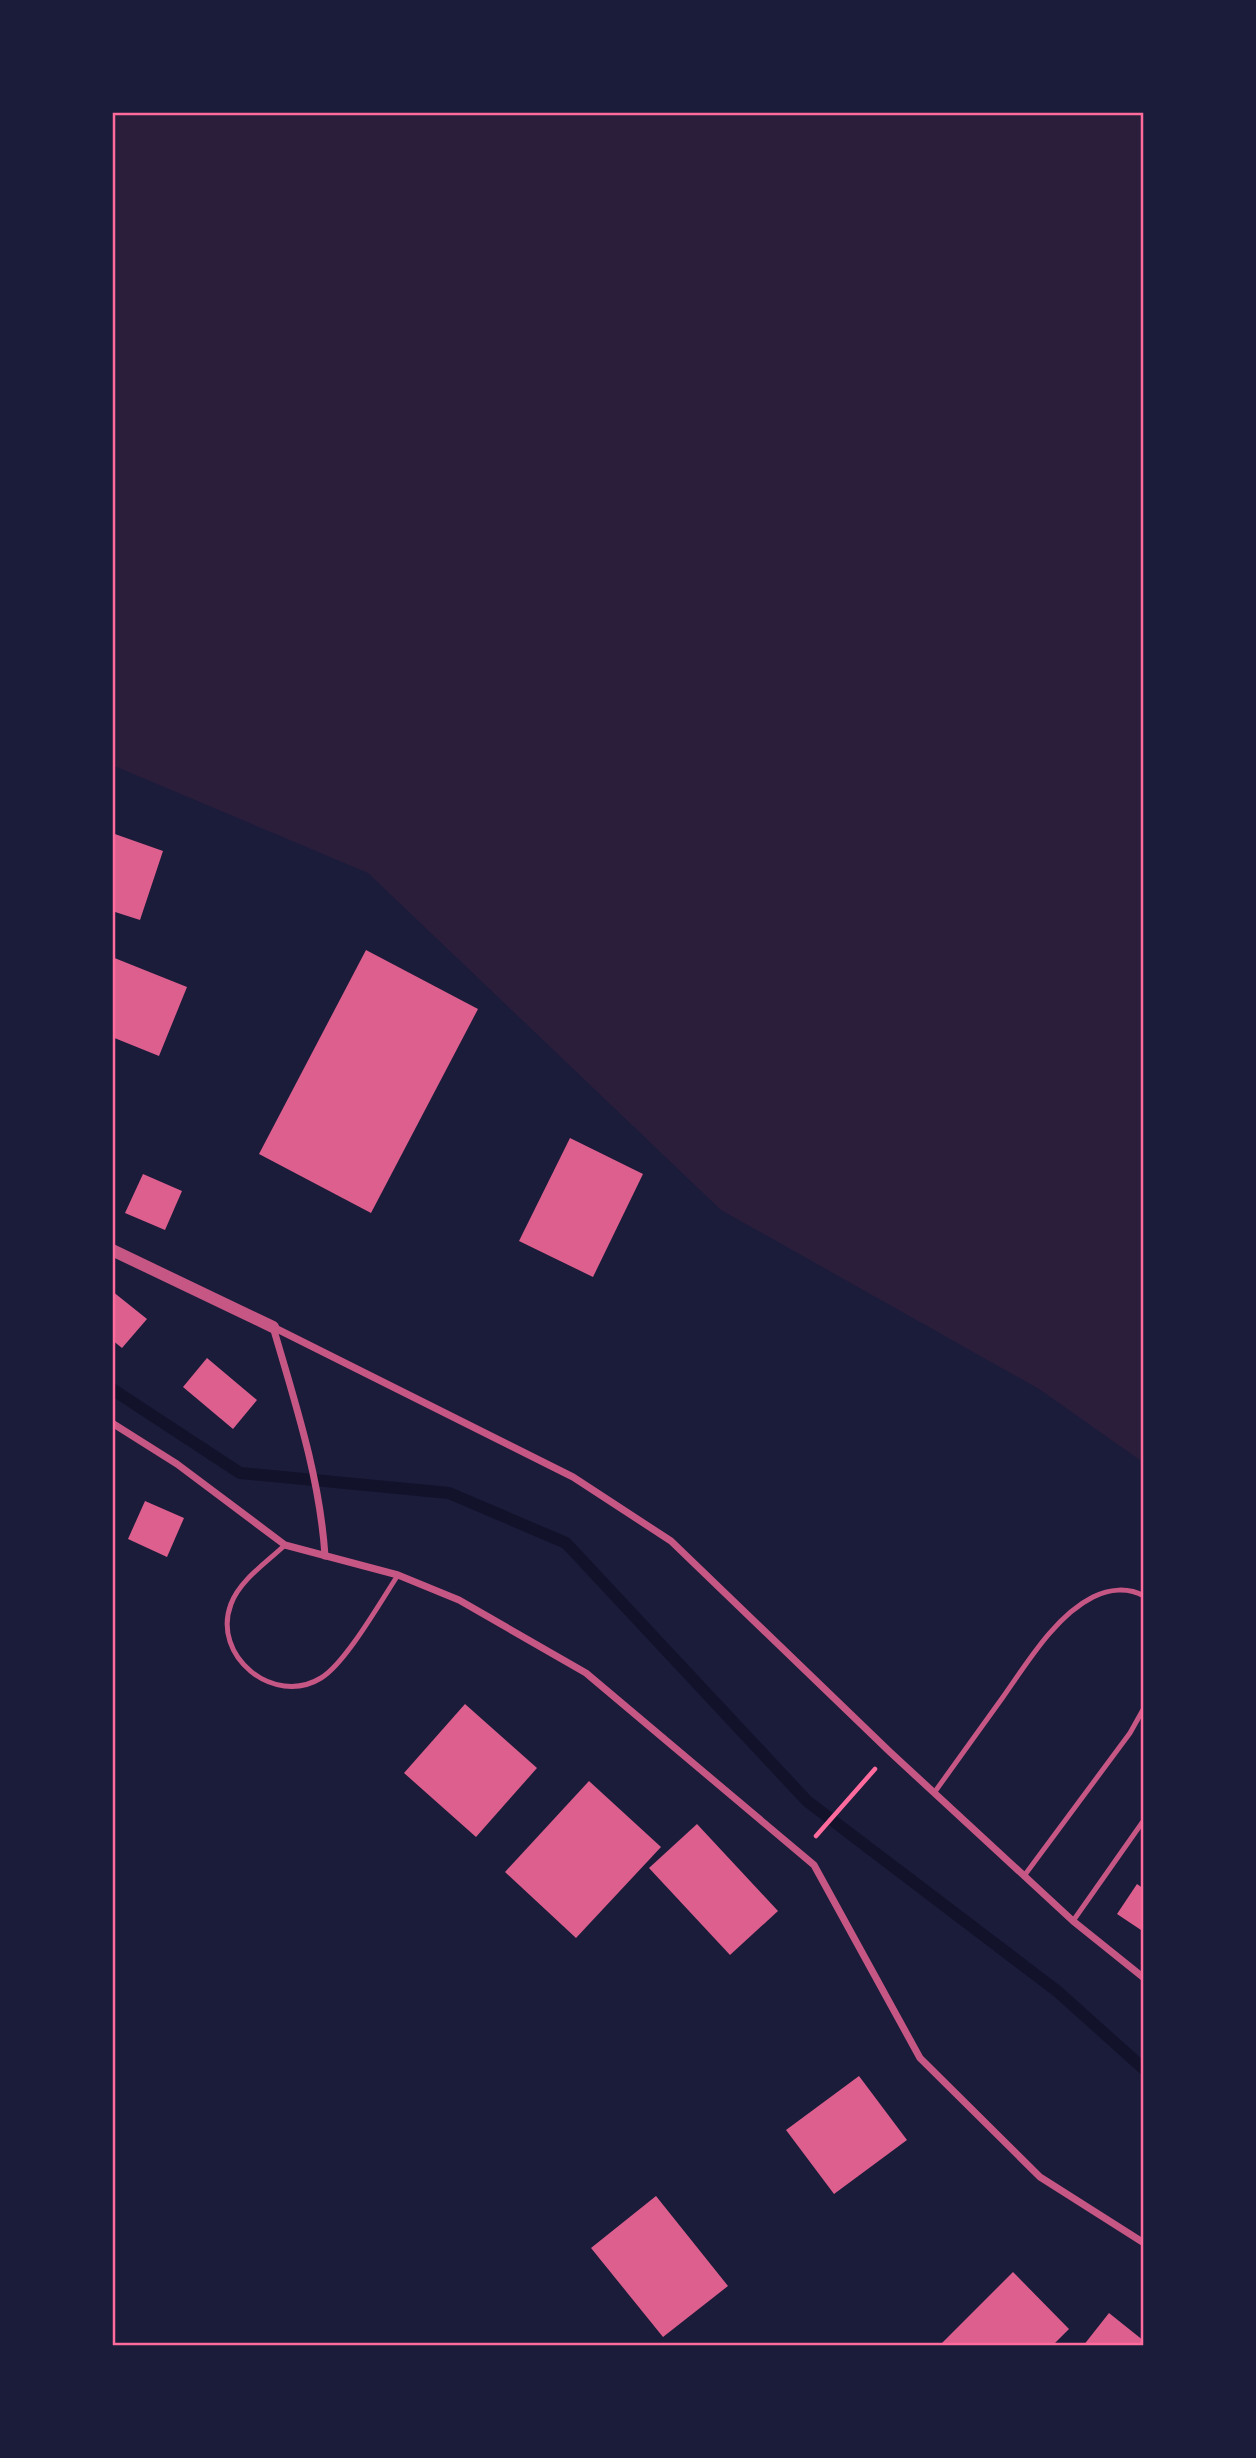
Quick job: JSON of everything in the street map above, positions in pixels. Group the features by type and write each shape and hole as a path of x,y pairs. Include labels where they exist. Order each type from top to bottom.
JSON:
{"street":[{"path":"112,1250 274,1327 573,1476 671,1541 934,1793 1073,1921 1144,1978"},
{"path":"274,1327 300,1419 323,1526 325,1556"},
{"path":"112,1423 177,1464 285,1545 398,1575 458,1600 586,1673 814,1865 920,2058 1040,2177 1144,2243"}],"lane":[{"path":"285,1545 240,1587 230,1606 227,1627 232,1647 243,1666 260,1679 279,1686 301,1686 320,1679 335,1667 398,1575"},
{"path":"934,1793 1041,1643 1069,1615 1092,1598 1116,1589 1137,1592 1144,1596"},
{"path":"1024,1876 1130,1733 1144,1708"},
{"path":"1073,1921 1144,1820"}],"path":[{"path":"801,1854 890,1752"}],"shaded area":[{"path":"112,112 1144,112 1144,1463 1039,1389 721,1210 368,873 112,765"}],"building":[{"path":"112,833 163,851 140,920 112,911"},
{"path":"366,950 478,1009 371,1213 259,1154"},
{"path":"112,957 187,987 159,1056 112,1037"},
{"path":"570,1138 643,1174 593,1277 519,1241"},
{"path":"143,1174 182,1191 165,1230 125,1213"},
{"path":"112,1291 147,1319 122,1348 112,1340"},
{"path":"207,1358 257,1400 233,1429 183,1387"},
{"path":"145,1501 184,1518 167,1557 128,1539"},
{"path":"465,1704 537,1768 476,1837 404,1773"},
{"path":"589,1781 661,1847 576,1938 505,1872"},
{"path":"697,1824 778,1911 730,1955 649,1868"},
{"path":"1137,1884 1144,1889 1144,1932 1117,1914"},
{"path":"859,2076 907,2140 834,2194 786,2130"},
{"path":"656,2196 728,2286 663,2337 591,2248"},
{"path":"1013,2272 1069,2329 1052,2346 943,2346 941,2344"},
{"path":"1109,2313 1144,2341 1144,2346 1083,2346"}],"waterway":[{"path":"112,1389 240,1473 449,1493 566,1543 807,1801 1057,1991 1144,2069"}]}
